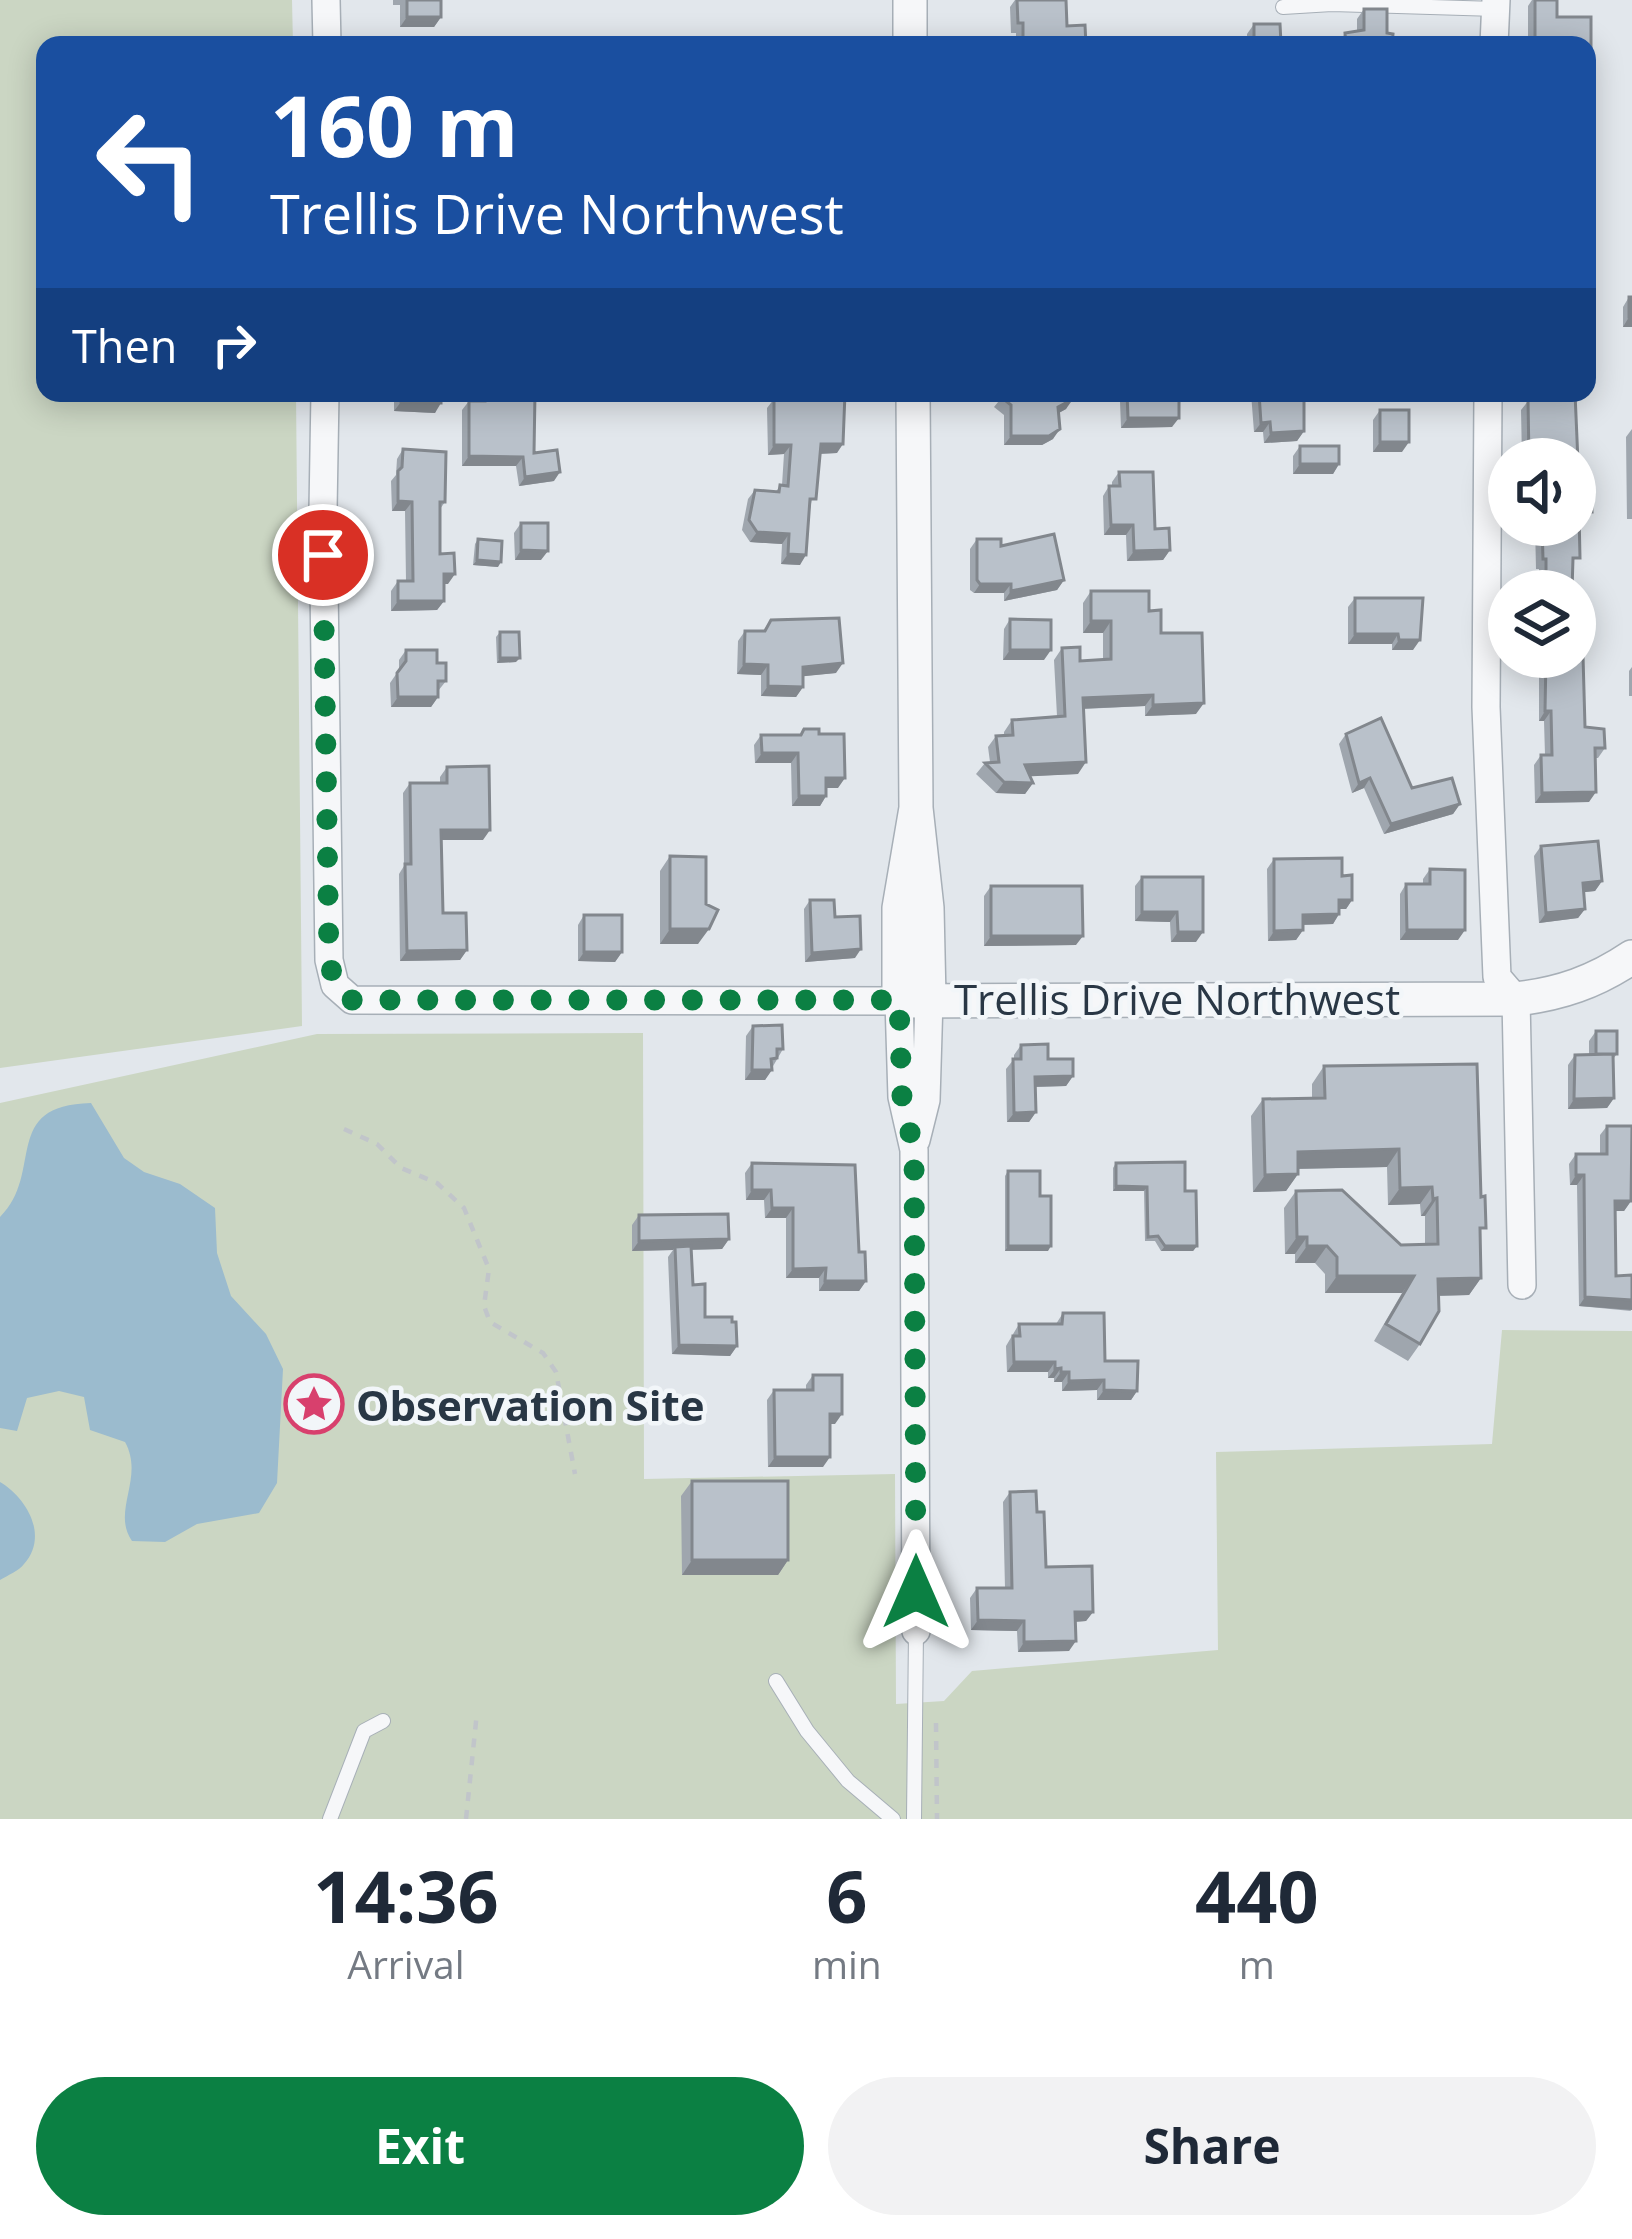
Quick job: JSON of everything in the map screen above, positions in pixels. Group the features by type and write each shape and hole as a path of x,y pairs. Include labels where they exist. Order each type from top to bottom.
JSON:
{"street":[{"path":"326,0 327,36"},
{"path":"910,0 910,36"},
{"path":"1494,36 1496,5"},
{"name":"Trellis Drive Northwest","path":"325,402 329,960 335,985 352,1000 1516,999 1558,994 1605,975 1632,957"},
{"path":"913,402 916,808 927,908 914,1000 926,1100 914,1150 916,1631"},
{"path":"1488,402 1486,707 1497,977 1516,999 1522,1285"}],"lane":[{"path":"1282,7 1496,5"},
{"path":"914,1819 916,1631"},
{"path":"776,1682 807,1731 848,1781 892,1819"},
{"path":"330,1819 364,1731 382,1721"}],"path":[{"path":"344,1129 376,1144 401,1168 454,1196 471,1222 490,1269 484,1306 490,1322 542,1353 556,1372 575,1474"},
{"path":"466,1819 477,1712"}],"green space":[{"path":"0,0 292,0 293,36 36,36 36,402 296,402 302,1026 0,1068"},
{"path":"643,1033 644,1479 895,1474 896,1704 944,1701 972,1671 1218,1650 1216,1452 1492,1444 1502,1330 1632,1331 1632,1819 0,1819 0,1103 317,1034"}],"water":[{"path":"91,1103 124,1158 144,1172 180,1184 215,1208 217,1253 231,1296 266,1334 283,1369 277,1483 259,1513 197,1524 165,1542 132,1541 125,1518 130,1455 125,1442 90,1430 84,1397 59,1391 27,1398 17,1431 0,1428 0,1217 13,1200 34,1128 45,1115 63,1107"},
{"path":"0,1482 32,1518 35,1542 22,1566 0,1580"}],"building":[{"path":"407,0 441,0 441,17 407,17"},
{"path":"1017,0 1066,0 1067,26 1085,25 1086,36 1023,36 1023,23 1018,23"},
{"path":"1535,0 1557,0 1557,17 1591,17 1591,36 1535,36"},
{"path":"1364,9 1387,9 1387,33 1393,36 1345,36 1364,30"},
{"path":"1254,24 1280,24 1281,36 1254,36"},
{"path":"469,402 535,402 534,453 557,450 560,472 525,477 523,457 469,456"},
{"path":"774,402 845,402 843,444 821,444 806,555 788,554 789,534 757,532 749,520 755,490 779,492 780,485 788,486 791,445 774,445"},
{"path":"1007,402 1067,402 1058,407 1060,429 1049,436 1011,436"},
{"path":"1127,402 1179,402 1179,418 1128,418"},
{"path":"1260,402 1304,402 1304,431 1271,433 1270,422 1261,423"},
{"path":"1528,402 1575,402 1577,438 1529,438"},
{"path":"1380,410 1409,410 1409,442 1380,442"},
{"path":"1300,446 1339,446 1339,464 1300,464"},
{"path":"403,449 446,452 440,554 454,553 455,574 444,574 444,601 398,601 398,581 413,581 412,502 398,501"},
{"path":"1119,472 1153,472 1155,529 1169,528 1170,550 1134,551 1133,525 1111,525 1109,486 1120,486"},
{"path":"521,523 548,523 548,551 521,550"},
{"path":"1054,534 1064,580 1011,591 1011,584 980,584 977,580 977,539 1001,539 1001,546"},
{"path":"478,539 502,541 501,562 477,560"},
{"path":"1543,546 1580,546 1580,558 1573,558 1573,570 1546,570"},
{"path":"1091,591 1149,591 1149,611 1161,610 1161,633 1202,633 1204,703 1153,705 1153,695 1083,698 1086,762 1025,765 1033,783 1004,782 985,763 999,762 996,736 1013,735 1012,720 1065,716 1062,648 1080,647 1080,661 1111,659 1111,621 1091,621"},
{"path":"1355,598 1423,598 1420,640 1399,640 1398,634 1355,634"},
{"path":"839,618 843,663 803,667 803,687 768,686 768,665 744,664 745,631 765,631 771,620"},
{"path":"1010,619 1051,620 1051,650 1010,650"},
{"path":"500,632 519,632 520,658 500,658"},
{"path":"406,650 437,650 437,663 446,663 446,681 438,681 438,697 398,697 397,673 406,661"},
{"path":"1546,678 1584,678 1585,727 1604,729 1605,748 1595,748 1596,792 1542,793 1541,755 1552,755 1551,711 1545,711"},
{"path":"1381,718 1412,788 1452,778 1460,804 1391,824 1370,778 1359,783 1346,734"},
{"path":"804,729 844,734 845,778 826,778 826,796 799,796 798,753 762,753 761,735 801,735"},
{"path":"489,766 490,830 441,830 443,913 466,913 467,950 407,951 410,783 447,783 447,767"},
{"path":"1598,841 1602,881 1583,883 1585,909 1546,913 1541,846"},
{"path":"670,856 706,857 706,904 718,910 709,929 670,929"},
{"path":"1342,858 1342,876 1352,875 1352,900 1339,900 1339,914 1303,915 1303,930 1274,931 1274,859"},
{"path":"1430,869 1465,870 1465,930 1407,930 1406,884 1430,884"},
{"path":"1142,877 1203,877 1203,932 1178,932 1177,912 1142,912"},
{"path":"991,886 1082,886 1083,936 991,936"},
{"path":"810,900 834,900 835,917 860,916 861,949 812,953"},
{"path":"584,915 622,915 622,952 584,952"},
{"path":"782,1025 783,1049 777,1049 777,1058 771,1059 772,1070 752,1070 753,1026"},
{"path":"1596,1031 1617,1031 1617,1054 1596,1054"},
{"path":"1048,1044 1048,1059 1073,1059 1073,1076 1035,1077 1036,1112 1014,1113 1013,1059 1021,1059 1021,1045"},
{"path":"1613,1054 1614,1098 1574,1099 1575,1055"},
{"path":"1477,1064 1486,1228 1480,1228 1481,1278 1438,1279 1439,1311 1420,1344 1386,1324 1414,1276 1337,1276 1337,1257 1327,1246 1307,1246 1307,1237 1297,1237 1296,1191 1342,1190 1401,1245 1438,1244 1437,1198 1433,1199 1432,1187 1400,1188 1399,1149 1298,1152 1298,1174 1265,1175 1263,1099 1325,1098 1324,1066"},
{"path":"1607,1126 1632,1126 1631,1201 1615,1201 1616,1276 1632,1275 1632,1300 1585,1297 1584,1175 1576,1175 1576,1154 1607,1154"},
{"path":"1185,1162 1185,1191 1196,1191 1197,1246 1165,1246 1158,1236 1148,1237 1147,1187 1116,1186 1116,1163"},
{"path":"752,1163 855,1165 859,1252 865,1252 866,1281 825,1281 826,1268 793,1269 793,1208 772,1208 771,1190 752,1190"},
{"path":"1008,1171 1040,1171 1040,1196 1051,1196 1051,1246 1008,1246"},
{"path":"728,1214 729,1239 639,1241 639,1215"},
{"path":"691,1246 693,1285 705,1284 705,1317 732,1317 737,1346 679,1345 675,1247"},
{"path":"1063,1313 1104,1313 1105,1361 1138,1361 1137,1391 1104,1390 1104,1380 1069,1381 1069,1372 1055,1369 1055,1362 1014,1362 1013,1336 1020,1336 1019,1324 1062,1324"},
{"path":"813,1375 842,1375 842,1414 830,1414 830,1457 775,1457 774,1390 813,1390"},
{"path":"692,1481 788,1481 788,1560 692,1560"},
{"path":"1036,1491 1037,1512 1044,1512 1046,1567 1092,1566 1093,1612 1075,1612 1076,1641 1024,1642 1024,1621 978,1620 977,1588 1012,1588 1010,1492"}],"place":[{"name":"Observation Site","path":"314,1404"}],"route":[{"path":"323,555 329,960 335,985 352,1000 899,1000 902,1097 914,1150 916,1592"}]}
